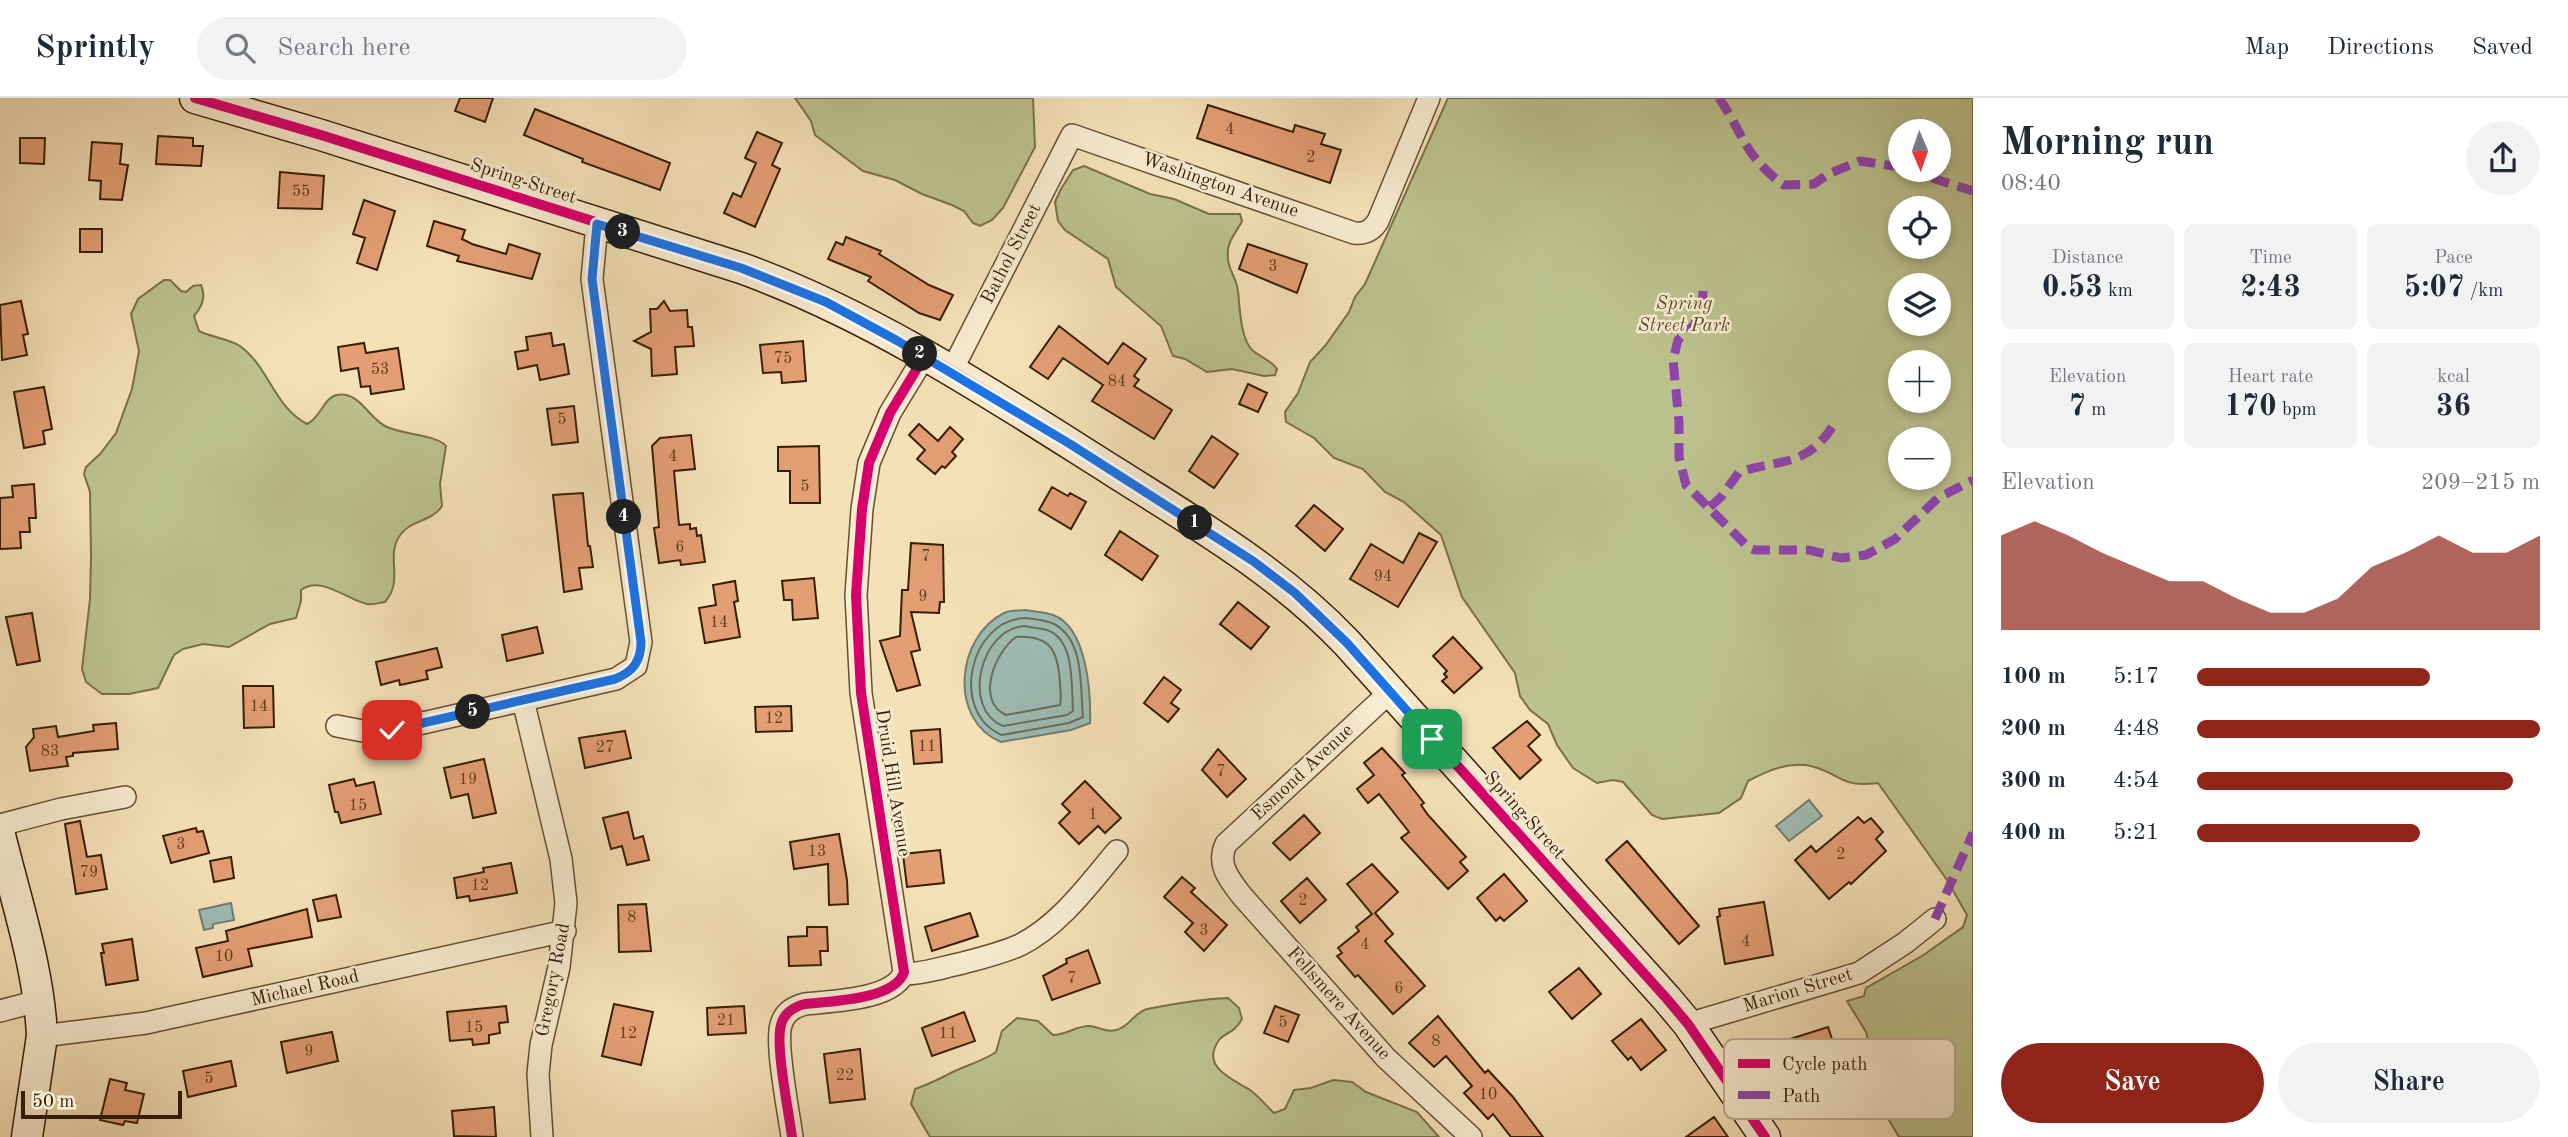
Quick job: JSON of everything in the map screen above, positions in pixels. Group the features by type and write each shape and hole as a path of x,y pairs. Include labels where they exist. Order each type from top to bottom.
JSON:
{"street":[{"name":"Spring Street","path":"195,98 321,135 782,283 856,317 951,372 1253,561 1327,622 1391,691 1688,1024 1724,1077"},
{"name":"Washington Avenue","path":"1072,135 1354,233 1368,232 1378,221 1429,98"},
{"name":"Bathol Street","path":"951,372 1072,135"},
{"path":"337,726 384,732 615,679 636,666 641,642 592,279 597,224"},
{"name":"Druid Hill Avenue","path":"904,974 905,959 890,888 860,693 856,595 862,509 869,463 890,413 924,357"},
{"name":"Esmond Avenue","path":"1222,859 1226,844 1391,691"},
{"name":"Gregory Road","path":"523,701 561,859 566,903 565,931 538,1074 542,1137"},
{"path":"0,825 61,809 125,797"},
{"path":"0,835 38,1001 42,1036 27,1137"},
{"path":"792,1137 780,1036 785,1017 800,1006 886,990 898,983 904,974 924,973 980,958 1033,937 1069,906 1117,851"},
{"name":"Fellsmere Avenue","path":"1222,859 1225,873 1242,896 1385,1058 1471,1137"},
{"name":"Marion Street","path":"1688,1024 1859,972 1905,943 1936,919"},
{"name":"Michael Road","path":"42,1036 146,1023 565,931"},
{"path":"0,1011 38,1001"},
{"name":"Spring Street","path":"1753,1119 1765,1137"}],"green space":[{"path":"795,98 1033,98 1035,147 1003,208 992,220 980,226 973,223 964,211 952,205 895,180 863,171 815,135 811,121"},
{"name":"Spring Street Park","path":"1448,98 1973,98 1973,1137 1899,1137 1888,1119 1955,1119 1955,1039 1868,1039 1847,1001 1864,996 1866,988 1922,956 1963,927 1967,915 1947,880 1878,783 1856,784 1811,766 1786,766 1748,781 1741,798 1719,813 1662,819 1652,815 1623,782 1613,780 1597,783 1573,768 1557,745 1548,724 1530,710 1520,696 1515,673 1462,597 1441,535 1404,502 1385,492 1363,469 1334,458 1314,438 1286,422 1285,412 1298,393 1310,362 1349,312 1355,297 1365,284"},
{"path":"1084,166 1150,194 1174,199 1209,214 1240,214 1242,221 1230,242 1228,257 1237,285 1243,329 1251,349 1277,369 1275,375 1264,376 1232,369 1207,372 1185,359 1173,356 1161,326 1116,287 1108,259 1065,230 1058,221 1055,202 1061,189 1073,170"},
{"path":"164,280 170,280 181,291 186,292 193,286 201,285 202,301 194,316 199,331 240,346 258,365 287,408 307,424 333,397 345,395 357,401 385,426 442,442 446,446 440,484 442,506 433,515 405,529 396,542 394,585 385,602 367,604 325,587 309,586 301,590 296,618 270,624 229,647 203,644 183,649 174,655 158,688 129,694 102,694 86,682 82,669 90,599 91,556 90,492 84,474 86,467 116,433 132,389 139,351 131,314 138,299"},
{"path":"1228,998 1239,1008 1242,1019 1236,1028 1219,1040 1213,1058 1221,1071 1253,1092 1274,1113 1285,1109 1294,1090 1311,1088 1333,1080 1352,1082 1366,1092 1417,1112 1439,1137 930,1137 911,1104 915,1089 996,1052 1002,1031 1017,1018 1038,1021 1053,1035 1089,1026 1113,1031 1125,1026 1147,1009"}],"water":[{"path":"1026,610 1053,615 1064,622 1073,633 1085,662 1090,723 1071,730 1001,742 984,731 972,716 966,698 968,659 976,640 988,625 1004,613"},
{"path":"1809,800 1822,816 1789,841 1776,826"},
{"path":"231,903 234,920 213,924 213,928 204,930 199,910"}],"building":[{"path":"460,98 493,98 485,122 455,111"},
{"path":"1208,105 1293,132 1295,125 1325,134 1321,144 1341,150 1330,183 1197,138"},
{"path":"535,109 670,163 660,190 582,162 583,159 524,135"},
{"path":"757,132 782,143 772,165 780,169 755,227 724,213 733,193 741,197 756,163 745,158"},
{"path":"158,136 193,138 193,146 203,146 201,166 156,164"},
{"path":"20,138 45,138 44,164 20,163"},
{"path":"92,142 122,144 120,164 128,165 122,200 100,199 101,181 89,180"},
{"path":"280,172 324,176 322,209 278,208"},
{"path":"364,200 395,211 377,270 357,263 365,238 353,234"},
{"path":"434,221 465,230 462,239 472,244 506,254 509,244 540,254 532,279 457,261 459,256 427,246"},
{"path":"80,229 102,229 102,252 80,252"},
{"path":"846,237 881,251 879,254 929,285 953,295 940,320 919,313 868,281 871,277 828,259 836,242 843,245"},
{"path":"1248,244 1307,264 1297,293 1239,269"},
{"path":"21,301 28,334 23,335 27,355 2,360 0,305"},
{"path":"664,301 670,311 687,310 688,327 692,327 694,346 675,347 677,374 652,376 651,349 634,341 651,332 650,309 657,309"},
{"path":"1059,326 1108,364 1123,343 1146,359 1134,376 1139,380 1134,386 1172,410 1154,439 1092,401 1103,385 1063,358 1048,379 1030,367"},
{"path":"551,333 553,346 564,344 569,374 540,380 537,365 518,369 515,352 528,350 526,337"},
{"path":"803,341 806,381 782,383 781,372 763,373 760,345"},
{"path":"364,343 366,353 398,348 404,389 371,394 370,386 361,387 358,368 341,371 338,347"},
{"path":"1248,384 1267,393 1258,412 1239,404"},
{"path":"44,387 52,429 43,431 45,444 24,448 14,392"},
{"path":"574,406 578,442 552,445 547,409"},
{"path":"919,424 938,441 950,427 963,439 952,452 956,456 935,474 917,459 925,450 909,435"},
{"path":"691,435 695,469 674,471 679,525 690,524 690,529 696,528 697,536 701,535 705,562 681,565 680,560 659,563 654,528 659,527 652,446 660,438"},
{"path":"1212,436 1238,454 1214,488 1189,471"},
{"path":"819,446 820,503 790,503 790,471 778,471 778,447"},
{"path":"34,484 36,518 29,518 30,532 20,532 21,548 0,549 0,498 13,497 12,486"},
{"path":"1052,487 1086,502 1071,529 1039,510"},
{"path":"583,493 588,546 593,567 579,568 582,589 564,592 553,495"},
{"path":"1314,505 1343,529 1325,551 1296,526"},
{"path":"1120,531 1158,556 1142,580 1105,555"},
{"path":"1419,533 1437,542 1398,607 1350,579 1371,544 1403,563"},
{"path":"911,543 943,545 944,602 940,602 939,613 911,612 920,650 911,652 920,685 897,691 880,641 900,636 902,590 908,590"},
{"path":"814,578 818,618 793,620 792,600 784,600 782,581"},
{"path":"735,581 738,601 734,602 740,637 705,643 699,608 716,605 713,585"},
{"path":"1238,602 1269,627 1251,649 1220,624"},
{"path":"32,613 40,661 17,665 6,617"},
{"path":"537,627 543,653 507,661 502,635"},
{"path":"1453,637 1482,668 1454,693 1442,681 1447,677 1444,674 1447,671 1433,656"},
{"path":"437,648 442,667 426,671 428,679 400,685 399,680 381,685 376,662"},
{"path":"1164,677 1181,690 1171,703 1179,709 1168,722 1144,703"},
{"path":"243,686 273,686 274,727 244,728"},
{"path":"791,706 792,731 756,732 755,707"},
{"path":"1527,721 1540,735 1528,746 1541,760 1520,779 1493,748"},
{"path":"116,723 118,749 73,753 73,756 66,757 68,766 30,771 26,747 34,737 33,729 56,726 58,737 94,731 93,725"},
{"path":"940,729 942,762 914,764 911,731"},
{"path":"625,731 631,758 585,768 579,738"},
{"path":"1382,748 1405,773 1402,775 1424,803 1421,805 1428,815 1466,857 1460,862 1468,871 1448,889 1401,838 1409,832 1379,794 1368,803 1357,789 1374,775 1364,763"},
{"path":"1218,749 1246,779 1227,797 1202,770"},
{"path":"484,759 496,813 473,818 468,794 451,798 444,768"},
{"path":"354,779 356,786 374,782 381,814 341,823 338,812 335,812 329,785"},
{"path":"1085,781 1121,818 1105,833 1098,826 1079,844 1059,823 1070,812 1062,804"},
{"path":"628,812 634,839 643,836 649,860 627,865 622,846 611,849 603,818"},
{"path":"1304,815 1320,833 1290,860 1273,843"},
{"path":"1858,817 1864,823 1871,818 1883,832 1876,839 1886,851 1851,884 1849,882 1829,899 1795,860 1811,846 1816,852"},
{"path":"80,821 87,857 101,855 107,889 76,894 65,824"},
{"path":"196,828 197,832 203,831 209,853 171,863 163,836"},
{"path":"839,834 848,904 829,905 828,864 794,869 790,842"},
{"path":"1627,841 1699,926 1679,944 1606,860"},
{"path":"940,850 944,883 907,887 903,854"},
{"path":"231,857 234,878 214,882 210,861"},
{"path":"511,863 517,893 470,901 469,896 457,898 454,878 484,872 483,868"},
{"path":"1372,864 1398,892 1375,913 1393,934 1385,941 1425,986 1393,1014 1337,956 1342,953 1338,948 1359,931 1356,927 1372,914 1347,884"},
{"path":"1504,874 1527,901 1504,921 1500,917 1496,921 1477,898"},
{"path":"1182,877 1195,888 1191,892 1227,925 1204,951 1185,932 1193,923 1164,897"},
{"path":"1307,878 1326,900 1300,923 1281,901"},
{"path":"336,895 341,917 318,921 313,900"},
{"path":"1764,902 1773,955 1725,964 1717,917 1720,916 1719,909"},
{"path":"646,904 651,951 619,952 618,905"},
{"path":"307,909 312,937 248,949 252,966 203,977 196,948 228,941 226,931"},
{"path":"970,913 978,936 932,951 925,927"},
{"path":"807,927 827,927 828,951 820,951 821,965 789,966 788,937 807,936"},
{"path":"132,939 138,980 106,985 102,944"},
{"path":"1088,950 1100,983 1052,1000 1043,976 1067,963 1066,959"},
{"path":"1579,968 1601,994 1572,1019 1549,992"},
{"path":"614,1004 653,1012 641,1065 602,1056"},
{"path":"506,1006 508,1022 499,1023 500,1033 489,1035 489,1043 473,1045 472,1039 450,1041 447,1012"},
{"path":"744,1006 746,1033 708,1035 707,1008"},
{"path":"1275,1006 1299,1015 1288,1042 1264,1033"},
{"path":"964,1012 975,1041 932,1056 922,1028"},
{"path":"1438,1016 1485,1073 1488,1070 1513,1097 1543,1137 1511,1137 1493,1114 1488,1119 1464,1093 1472,1086 1446,1056 1434,1067 1409,1043"},
{"path":"1641,1019 1666,1050 1641,1070 1631,1057 1628,1060 1612,1041"},
{"path":"1828,1027 1832,1039 1790,1039"},
{"path":"332,1032 338,1061 287,1073 281,1042"},
{"path":"860,1049 865,1099 830,1103 824,1054"},
{"path":"231,1061 236,1086 188,1097 183,1071"},
{"path":"110,1079 127,1083 125,1090 144,1094 137,1123 125,1121 123,1125 100,1120"},
{"path":"494,1107 496,1137 454,1136 452,1111"},
{"path":"1714,1117 1728,1137 1686,1137"}],"marked path":[{"path":"1719,98 1752,154 1784,185 1814,184 1828,174 1860,161 1888,165"},
{"path":"1944,182 1973,191"},
{"path":"1703,291 1702,311 1693,326 1678,340 1673,360 1679,422 1679,457 1686,485 1748,547 1755,550 1809,550 1841,558 1866,555 1895,539 1938,498 1973,480"},
{"path":"1710,507 1739,472 1804,455 1814,448 1835,423"},
{"path":"1935,919 1973,833"}],"cycle path":[{"path":"195,98 321,135 741,268 790,287 932,359 1205,530 1294,593 1347,643 1667,999 1688,1024 1724,1077"},
{"path":"792,1137 780,1048 784,1017 805,1004 876,994 898,981 904,972 861,693 856,595 862,509 869,463 890,413 924,357"},
{"path":"1753,1119 1765,1137"}],"route":[{"path":"392,730 615,679 636,666 641,642 592,279 597,224 741,268 826,302 951,372 1070,444 1253,561 1295,593 1347,643 1432,739"}]}
